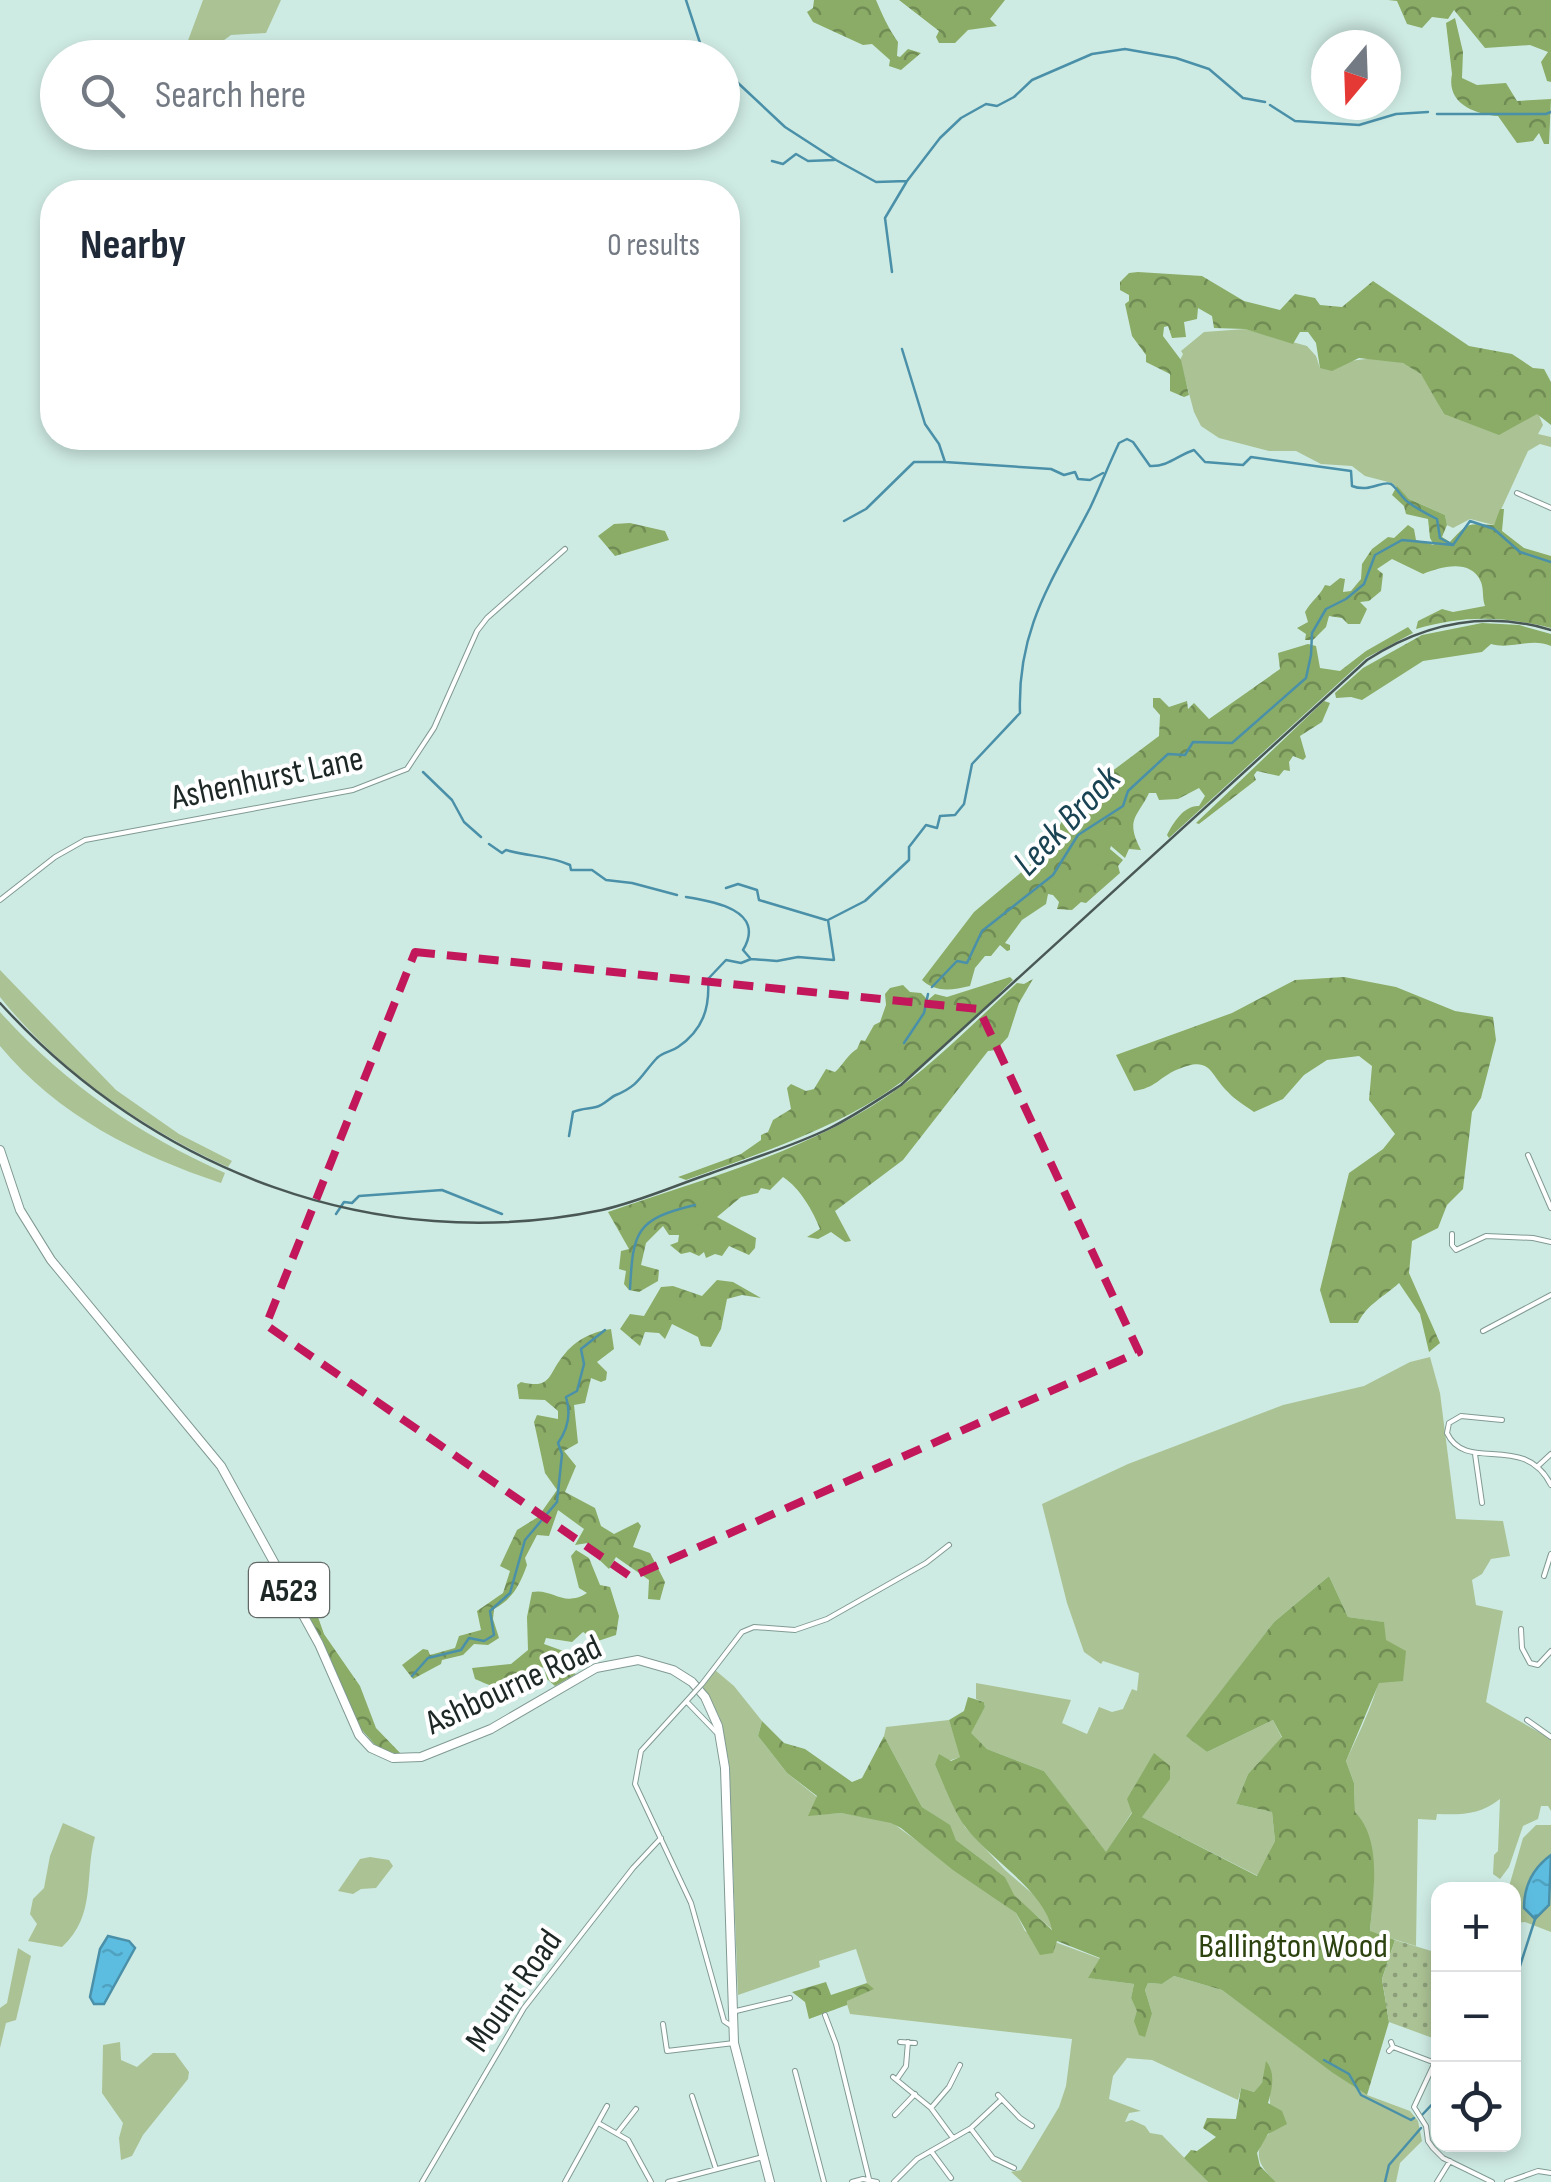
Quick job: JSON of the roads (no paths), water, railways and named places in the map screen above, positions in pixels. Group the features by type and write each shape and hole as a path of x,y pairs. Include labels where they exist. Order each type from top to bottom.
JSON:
{"highway":[{"name":"Ashbourne Road","path":"0,1150 20,1210 50,1260 210,1451 232,1483 319,1644 360,1735 371,1748 393,1758 421,1757 503,1723 596,1668 638,1660 660,1664 692,1682 710,1706 726,1785 734,2042 770,2182"}],"street":[{"path":"1517,493 1551,508"},
{"name":"Ashenhurst Lane","path":"0,900 55,857 85,840 353,790 407,769 434,728 477,631 565,549"},
{"path":"1528,1156 1551,1208"},
{"path":"1452,1234 1452,1245 1459,1250 1486,1236 1551,1242"},
{"path":"1483,1331 1551,1296"},
{"path":"1502,1420 1461,1416 1449,1423 1447,1433 1451,1442 1475,1454 1502,1452 1538,1466 1551,1485"},
{"path":"1475,1454 1482,1504"},
{"path":"1538,1466 1551,1454"},
{"path":"734,2027 724,2022 691,1902 636,1790 638,1762 645,1747 742,1632 754,1628 795,1630 828,1619 949,1546"},
{"path":"1544,1576 1551,1554"},
{"path":"1521,1629 1530,1663 1538,1664 1551,1651"},
{"path":"686,1702 716,1732"},
{"path":"1527,1720 1551,1737"},
{"name":"Mount Road","path":"422,2182 524,2008 661,1838"},
{"path":"734,2012 790,1998"},
{"path":"824,2015 836,2044 870,2179"},
{"path":"663,2024 666,2051 734,2042"},
{"path":"900,2042 911,2043 906,2066 895,2078 931,2108 953,2138"},
{"path":"1391,2047 1434,2062"},
{"path":"931,2108 946,2092 956,2068"},
{"path":"795,2072 824,2182"},
{"path":"1431,2073 1414,2102 1414,2112 1426,2126 1431,2144"},
{"path":"895,2112 916,2094"},
{"path":"692,2096 716,2169"},
{"path":"894,2182 908,2166 970,2128 1000,2097 1030,2122"},
{"path":"564,2182 607,2106"},
{"path":"618,2132 636,2108"},
{"path":"598,2123 618,2132 633,2147 651,2182"},
{"path":"970,2128 993,2158 1014,2168"},
{"path":"931,2150 950,2174"},
{"path":"1440,2152 1492,2182"},
{"path":"668,2182 763,2157"},
{"path":"1436,2182 1450,2161"},
{"path":"1002,2172 1006,2165"},
{"path":"1507,2182 1538,2171 1551,2173"},
{"path":"852,2182 877,2182"}],"water":[{"path":"1551,1855 1549,1905 1535,1919 1524,1908 1526,1892 1535,1871"},
{"path":"108,1936 129,1941 135,1948 104,2004 94,2004 90,1997 100,1949"}],"waterway":[{"path":"686,0 699,40"},
{"path":"892,272 885,218 907,181 961,118 986,104 997,106 1014,97 1032,80 1092,54 1125,49 1176,58 1209,69 1243,98 1265,102"},
{"path":"740,85 785,127 836,160 876,182 907,181"},
{"path":"1270,105 1295,121 1359,125 1396,114 1428,112"},
{"path":"1437,114 1551,112"},
{"path":"772,161 783,164 796,154 808,161 834,160"},
{"path":"902,349 925,424 939,444 945,462 1051,469 1064,475 1075,472 1078,479 1090,480 1103,473"},
{"path":"569,1136 573,1112 599,1106 630,1087 657,1058 694,1033 706,1009 708,979 726,960 834,960 828,920 865,901 909,860 909,847 926,825 937,828 940,816 955,815 964,804 972,764 1020,713 1024,655 1031,629 1119,443 1127,439 1133,442 1150,466 1168,463 1194,450 1205,462 1243,465 1251,457 1351,471 1352,486 1391,484 1408,502 1437,519 1440,538 1453,545"},
{"path":"844,521 866,509 914,462 945,462"},
{"name":"Leek Brook","path":"932,987 957,961 967,963 982,931 1053,875 1078,835 1123,806 1128,791 1168,754 1185,755 1193,742 1232,743 1306,678 1312,633 1326,609 1364,584 1375,555 1402,540 1453,545 1470,521 1494,529 1520,552 1551,562"},
{"path":"423,772 481,837"},
{"path":"489,844 502,853 506,850 554,859 570,865 571,870 592,870 606,880 677,895"},
{"path":"726,888 738,884 757,890 759,900 826,920"},
{"path":"686,897 722,905 742,917 749,936 743,950 750,958"},
{"name":"Leek Brook","path":"904,1043 924,1013 928,994"},
{"path":"336,1214 344,1202 352,1203 359,1196 442,1190 502,1214"},
{"name":"Leek Brook","path":"630,1289 633,1253 642,1230 660,1216 695,1205"},
{"name":"Leek Brook","path":"412,1676 428,1658 461,1650 469,1638 484,1641 494,1635 490,1611 510,1593 525,1540 557,1502 562,1454 558,1443 568,1421 566,1397 577,1391 584,1364 581,1349 605,1330"},
{"path":"1521,1963 1536,1916"},
{"path":"1324,2060 1349,2074 1361,2095 1411,2120 1414,2118"},
{"path":"1422,2115 1431,2105"},
{"path":"1385,2182 1389,2165 1421,2128"}],"railway":[{"path":"0,1003 61,1062 127,1113 198,1155 274,1187 353,1209 434,1221 518,1221 602,1210 801,1141 901,1085 1367,660 1411,637 1456,624 1502,621 1551,630"}],"park label":[{"name":"Ballington Wood","path":"1293,1945"}]}
